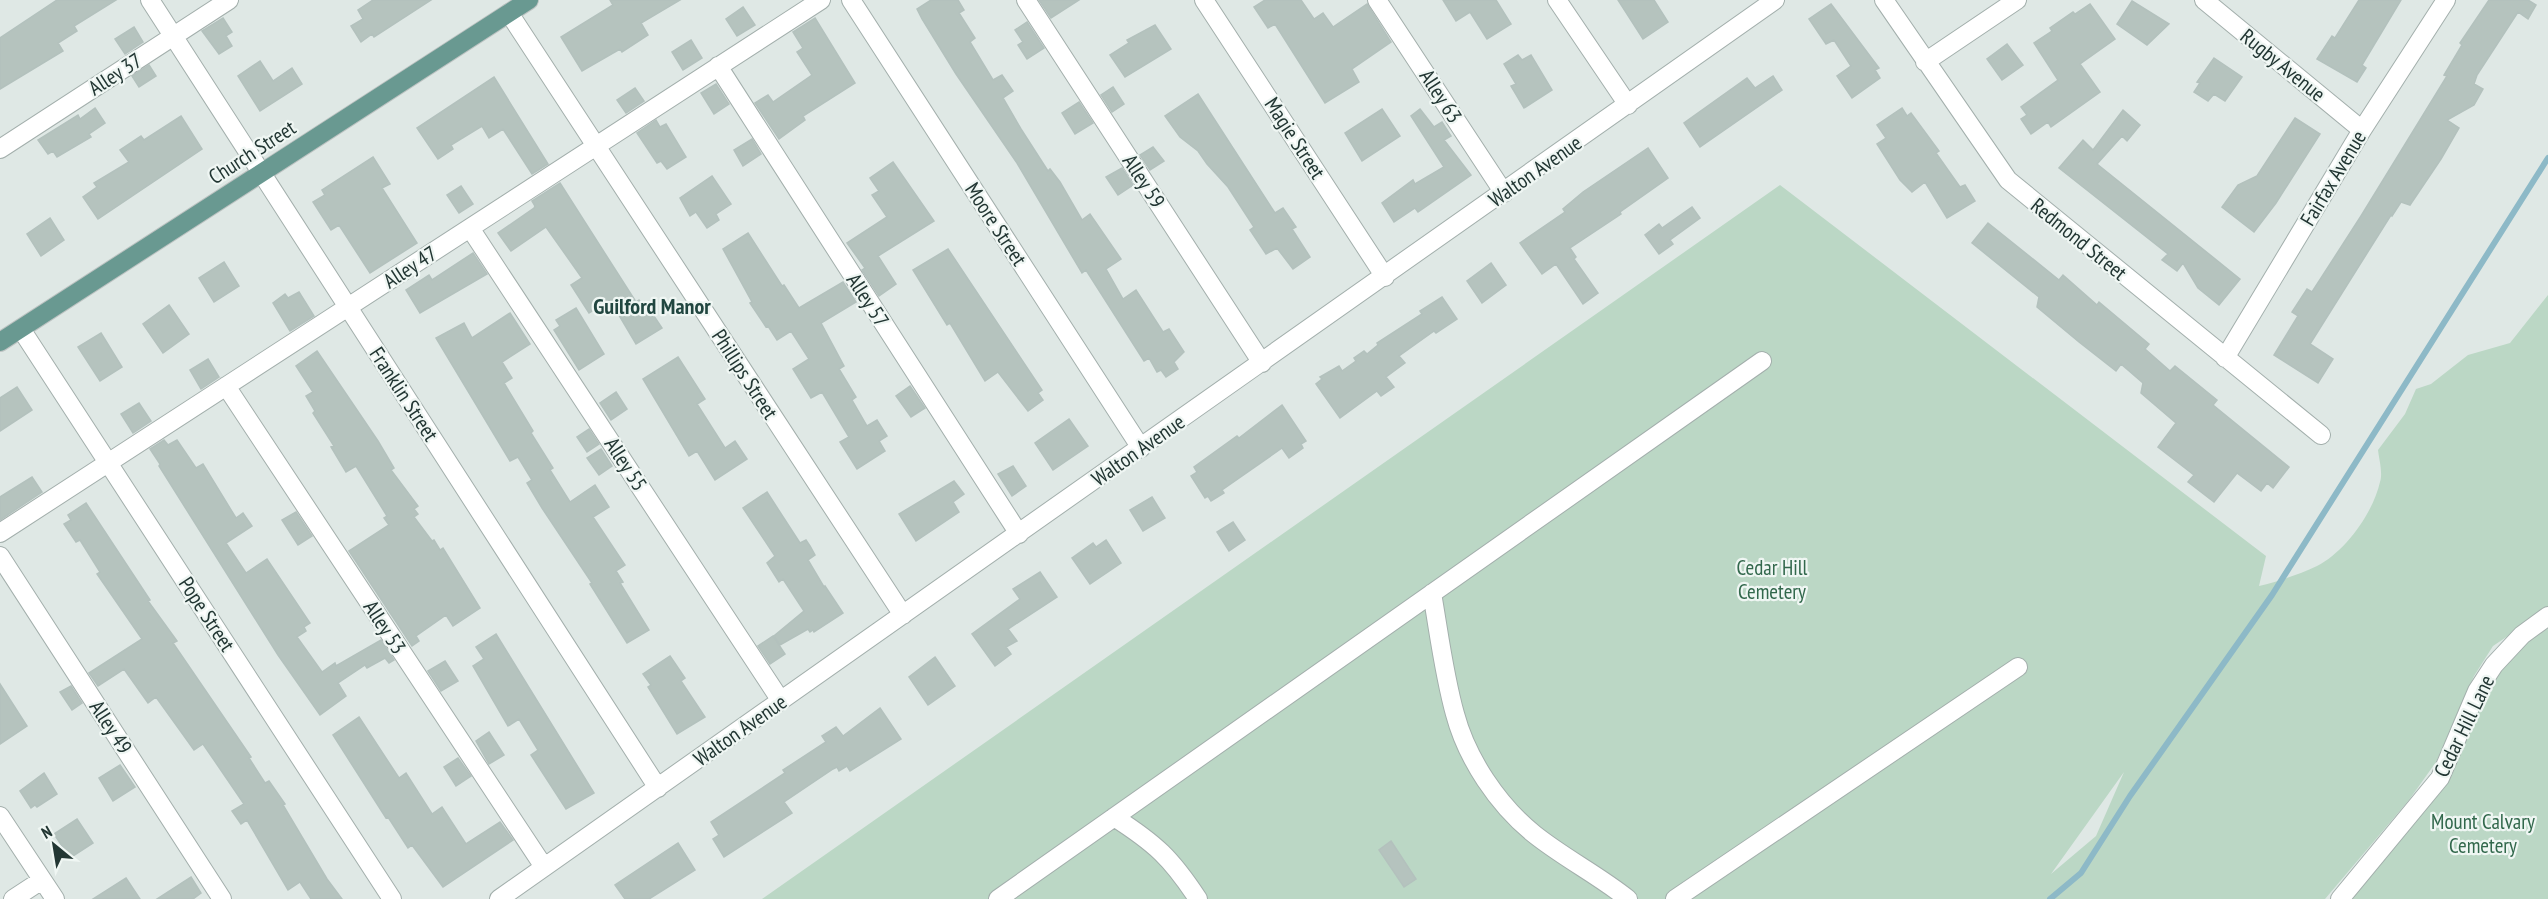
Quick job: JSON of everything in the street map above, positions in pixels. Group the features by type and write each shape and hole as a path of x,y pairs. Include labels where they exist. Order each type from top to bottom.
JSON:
{"main road":[{"name":"Church Street","path":"0,342 529,0"}],"street":[{"name":"Franklin Street","path":"150,0 658,788"},
{"name":"Alley 37","path":"0,148 229,0"},
{"name":"Alley 47","path":"0,533 821,0"},
{"name":"Moore Street","path":"852,0 1141,448"},
{"name":"Alley 59","path":"1026,0 1262,363"},
{"name":"Magie Street","path":"1204,0 1385,277"},
{"name":"Alley 63","path":"1377,0 1504,193"},
{"path":"1557,0 1628,105"},
{"name":"Walton Avenue","path":"499,899 1776,0"},
{"name":"Redmond Street","path":"1884,0 2008,180 2321,435"},
{"path":"1925,62 2016,0"},
{"name":"Rugby Avenue","path":"2204,0 2362,130"},
{"name":"Fairfax Avenue","path":"2225,358 2362,130 2446,0"},
{"name":"Phillips Street","path":"509,13 903,615"},
{"name":"Alley 57","path":"718,66 1018,534"},
{"name":"Alley 55","path":"470,228 781,701"},
{"name":"Pope Street","path":"21,328 392,899"},
{"path":"998,899 1762,361"},
{"name":"Alley 53","path":"226,387 544,867"},
{"name":"Alley 49","path":"0,556 222,899"},
{"path":"1432,593 1455,715 1470,752 1490,785 1511,812 1534,834 1628,899"},
{"name":"Cedar Hill Lane","path":"2340,899 2440,777 2477,691 2494,665 2522,635 2548,616"},
{"path":"1675,899 2018,668"},
{"path":"0,816 55,899"},
{"path":"1114,817 1149,839 1169,858 1198,899"},
{"path":"13,899 42,880"}],"green space":[{"name":"Cedar Hill Cemetery","path":"1780,185 2266,556 2259,586 2288,578 2317,566 2338,551 2356,530 2371,506 2381,478 2378,450 2405,414 2416,389 2431,384 2468,355 2510,343 2548,295 2548,609 2493,646 2474,676 2436,762 2409,800 2325,899 762,899","holes":["2124,772 2096,836 2051,874"]},
{"name":"Mount Calvary Cemetery","path":"2548,629 2548,899 2345,899 2431,795 2496,667 2539,632"}],"building":[{"path":"57,0 116,0 74,26 77,31 58,43 63,51 0,89 0,38"},
{"path":"373,0 431,0 374,37 372,34 361,42 351,26 363,19 358,10"},
{"path":"610,0 680,0 641,23 648,35 622,52 620,49 582,71 561,37 613,5"},
{"path":"931,0 958,0 964,10 959,13 975,38 970,42 993,80 1002,75 1013,91 1003,98 1021,129 1048,171 1050,169 1060,182 1082,220 1090,214 1121,259 1106,269 1123,299 1136,290 1163,332 1169,329 1184,352 1174,362 1178,369 1166,377 1161,370 1157,372 1149,358 1144,361 1086,270 1082,273 1017,163 956,74 917,9"},
{"path":"1039,0 1079,0 1051,18"},
{"path":"1265,0 1301,0 1314,19 1323,13 1333,27 1367,4 1391,42 1352,69 1359,82 1325,103 1275,24 1268,28 1254,7"},
{"path":"1443,0 1496,0 1511,24 1487,39 1470,12 1456,21"},
{"path":"1618,0 1654,0 1668,22 1643,39"},
{"path":"2359,0 2401,0 2362,65 2366,68 2357,82 2317,59 2332,36 2335,38"},
{"path":"2489,0 2528,0 2536,5 2528,19 2518,12 2477,75 2474,84 2483,89 2474,105 2447,120 2459,128 2441,159 2410,205 2401,202 2391,215 2310,344 2333,359 2318,383 2274,355 2298,316 2292,312 2307,289 2312,292 2361,216 2447,76 2444,75 2462,45 2460,43"},
{"path":"2132,1 2169,24 2147,45 2117,24"},
{"path":"1831,4 1879,68 1875,70 1880,78 1852,98 1837,76 1851,66 1834,40 1826,44 1809,19"},
{"path":"2090,4 2115,39 2080,64 2100,92 2051,127 2048,122 2031,134 2021,119 2027,115 2021,107 2058,80 2034,43 2052,31 2050,28 2073,12 2075,14"},
{"path":"743,7 755,25 737,36 726,19"},
{"path":"223,18 232,32 226,36 232,46 219,54 202,31"},
{"path":"815,18 855,83 803,116 805,120 779,139 755,103 768,95 773,102 812,75 797,52 803,48 793,32"},
{"path":"1027,22 1044,48 1027,59 1018,45 1023,42 1015,30"},
{"path":"1155,25 1171,49 1125,77 1110,55 1129,43 1127,40"},
{"path":"134,27 143,42 125,54 115,39"},
{"path":"691,40 702,58 683,70 672,52"},
{"path":"2007,44 2023,65 2002,80 1987,59"},
{"path":"1518,55 1522,60 1531,55 1552,90 1524,108 1511,86 1516,84 1504,64"},
{"path":"2214,58 2242,77 2225,101 2214,94 2208,101 2194,92 2200,83 2197,82"},
{"path":"260,61 273,81 292,68 302,84 260,111 238,76"},
{"path":"149,65 156,76 139,87 132,76"},
{"path":"1773,76 1782,90 1700,147 1684,123 1747,78 1755,88"},
{"path":"494,77 548,164 532,174 503,129 489,138 482,126 451,145 453,149 438,159 417,128"},
{"path":"716,84 729,104 714,114 701,93"},
{"path":"1113,87 1124,104 1112,112 1101,95"},
{"path":"635,88 644,101 626,113 617,100"},
{"path":"1198,94 1275,213 1283,208 1296,227 1292,229 1310,257 1293,269 1277,248 1266,254 1250,230 1254,227 1228,187 1198,151 1180,137 1165,116"},
{"path":"1079,102 1093,123 1075,134 1062,113"},
{"path":"95,108 105,123 89,134 91,137 57,157 53,151 48,154 38,140 78,115 80,119"},
{"path":"1902,108 1907,116 1911,113 1939,151 1936,153 1960,187 1965,185 1975,201 1947,218 1925,182 1912,192 1900,180 1877,144 1886,138 1877,125"},
{"path":"1382,109 1400,136 1362,161 1345,133"},
{"path":"1420,109 1434,127 1442,122 1451,136 1444,140 1471,175 1418,212 1415,208 1394,222 1382,203 1413,180 1415,184 1444,167 1411,116"},
{"path":"2123,110 2140,125 2127,141 2122,136 2097,164 2240,279 2219,305 2198,288 2183,263 2177,271 2162,260 2168,254 2059,168 2083,140 2093,150"},
{"path":"181,116 202,149 98,219 83,197 97,187 94,183 129,162 120,150 141,136 144,140"},
{"path":"2295,118 2320,134 2276,203 2254,232 2222,207 2238,185 2257,176"},
{"path":"656,120 660,127 666,124 686,157 667,169 661,161 657,163 637,133"},
{"path":"752,139 761,154 743,166 734,150"},
{"path":"1153,147 1164,161 1150,170 1140,155"},
{"path":"1648,148 1668,178 1620,212 1621,214 1570,248 1576,257 1574,259 1598,293 1583,304 1556,264 1542,274 1520,243 1565,212 1563,209 1583,192"},
{"path":"373,157 390,184 382,188 417,243 370,273 339,225 331,230 313,202 325,195 322,190"},
{"path":"893,162 934,221 878,256 896,284 879,296 862,270 865,268 847,243 887,217 872,195 879,191 870,178"},
{"path":"1122,168 1133,185 1118,195 1106,177"},
{"path":"712,176 731,204 716,214 719,220 707,228 696,212 690,216 680,198"},
{"path":"560,183 636,302 639,300 643,306 646,304 662,328 636,344 610,300 589,313 571,285 582,278 546,227 511,251 498,233 534,208 532,201"},
{"path":"461,186 473,204 459,213 447,195"},
{"path":"1692,207 1700,218 1670,240 1673,244 1659,254 1645,235 1659,224 1662,228"},
{"path":"50,218 64,240 41,256 27,234"},
{"path":"1988,223 2059,280 2063,275 2097,305 2099,302 2149,344 2145,349 2170,371 2175,366 2217,400 2213,405 2289,467 2273,488 2267,483 2261,491 2237,473 2214,502 2188,482 2194,475 2158,447 2176,423 2141,393 2143,383 2121,364 2116,371 2079,342 2037,307 2039,297 1972,243"},
{"path":"748,233 799,308 843,282 856,302 821,323 844,366 839,369 856,397 852,400 867,426 877,420 887,436 879,441 885,451 857,469 840,442 849,437 822,392 811,398 793,369 809,359 791,331 777,340 768,326 766,327 750,303 752,302 723,249"},
{"path":"948,249 1042,390 1038,393 1043,400 1028,411 998,372 985,381 950,323 947,325 913,270"},
{"path":"473,253 487,274 420,313 406,290 429,275 432,280"},
{"path":"224,262 239,286 214,302 199,278"},
{"path":"1491,263 1506,285 1482,303 1467,281"},
{"path":"299,292 314,316 290,331 273,303 285,294 288,298"},
{"path":"1442,297 1457,319 1436,333 1434,331 1399,356 1405,363 1386,377 1394,387 1381,396 1377,391 1340,418 1316,384 1322,379 1320,377 1339,366 1342,371 1356,361 1354,358 1364,351 1367,354 1378,345 1377,343 1422,314 1420,311"},
{"path":"169,305 189,334 163,353 143,324"},
{"path":"576,308 604,354 579,370 554,330 560,326 556,320"},
{"path":"510,313 530,344 502,362 512,378 504,383 533,431 531,433 553,468 550,470 570,502 595,485 609,507 593,517 625,565 616,571 623,582 620,583 649,630 627,643 590,584 592,583 527,483 532,480 518,457 510,461 436,338 464,323 472,338"},
{"path":"101,333 122,367 100,381 78,347"},
{"path":"317,351 378,441 394,468 391,470 418,506 414,509 418,514 414,517 440,550 443,548 480,608 453,626 446,615 416,636 419,641 412,646 349,551 389,525 384,518 387,516 356,466 346,472 331,447 334,446 313,413 315,411 306,396 313,392 296,366"},
{"path":"678,357 705,399 697,404 725,448 735,441 747,459 715,480 697,451 689,456 643,379"},
{"path":"208,359 219,377 201,389 190,370"},
{"path":"910,386 925,408 911,417 896,396"},
{"path":"17,387 32,410 0,431 0,398"},
{"path":"616,392 627,409 611,420 600,403"},
{"path":"139,403 151,421 133,433 121,414"},
{"path":"1282,405 1306,441 1301,444 1303,448 1289,458 1282,448 1222,490 1224,493 1211,501 1208,496 1205,498 1191,476 1197,472 1194,467 1237,436 1239,438"},
{"path":"1069,419 1088,446 1053,470 1035,443"},
{"path":"589,429 599,444 587,452 577,437"},
{"path":"164,440 168,445 177,440 196,468 203,464 236,518 243,513 252,526 226,543 246,573 267,559 310,623 304,627 306,631 297,637 322,672 381,640 394,660 389,663 385,658 367,668 365,665 338,683 346,696 320,715 278,655 159,466 160,464 150,449"},
{"path":"601,449 612,466 599,475 587,458"},
{"path":"1013,466 1026,486 1012,496 998,474"},
{"path":"32,477 42,492 0,520 0,497"},
{"path":"954,481 964,494 953,502 959,512 916,541 899,514"},
{"path":"767,492 800,543 806,540 810,546 815,555 808,560 843,613 814,632 808,629 780,645 774,636 804,611 783,579 779,582 767,563 775,556 743,508"},
{"path":"1152,497 1165,518 1143,531 1130,510"},
{"path":"86,503 150,600 148,601 177,641 173,643 251,757 249,758 265,783 269,781 285,804 283,805 327,879 342,899 311,899 300,882 288,890 247,820 241,824 232,811 244,804 203,744 194,750 156,697 148,703 124,669 98,686 89,673 142,639 97,574 100,572 80,540 76,542 64,524 71,520 68,515"},
{"path":"296,512 312,536 298,545 282,520"},
{"path":"1233,522 1245,540 1229,551 1217,532"},
{"path":"1106,540 1121,563 1090,584 1072,558 1093,543 1096,547"},
{"path":"1040,572 1057,597 1008,629 1017,641 1006,647 1011,654 995,666 972,634 1020,599 1013,589"},
{"path":"496,634 594,793 566,809 531,755 538,750 519,719 508,726 473,666 484,659 476,647"},
{"path":"773,636 785,654 770,664 758,646"},
{"path":"670,656 685,678 681,681 705,717 677,734 648,687 651,685 643,674"},
{"path":"935,657 955,686 928,705 909,677"},
{"path":"445,661 458,681 441,691 428,671"},
{"path":"0,684 27,726 0,744"},
{"path":"71,686 82,703 72,710 60,692"},
{"path":"880,708 901,739 850,771 847,766 839,771 837,767 833,769 784,802 792,813 724,857 713,839 719,835 711,822 785,773 783,770 826,742 822,736 836,727 843,736"},
{"path":"359,717 399,778 406,773 432,814 442,807 466,844 500,822 513,840 443,887 412,845 408,848 388,817 386,818 333,735"},
{"path":"489,732 504,755 489,764 476,741"},
{"path":"458,758 471,776 456,786 444,767"},
{"path":"120,765 135,787 113,801 99,778"},
{"path":"44,773 57,794 37,807 35,805 31,808 20,791"},
{"path":"77,819 93,843 70,858 54,834"},
{"path":"1391,841 1416,879 1404,887 1379,850"},
{"path":"678,843 695,870 649,899 625,899 615,885"},
{"path":"191,877 201,893 193,899 157,899"},
{"path":"126,878 140,899 93,899"}],"waterway":[{"path":"2050,899 2081,873 2130,796 2272,595 2548,158"}],"district":[{"name":"Guilford Manor","path":"652,306"}]}
